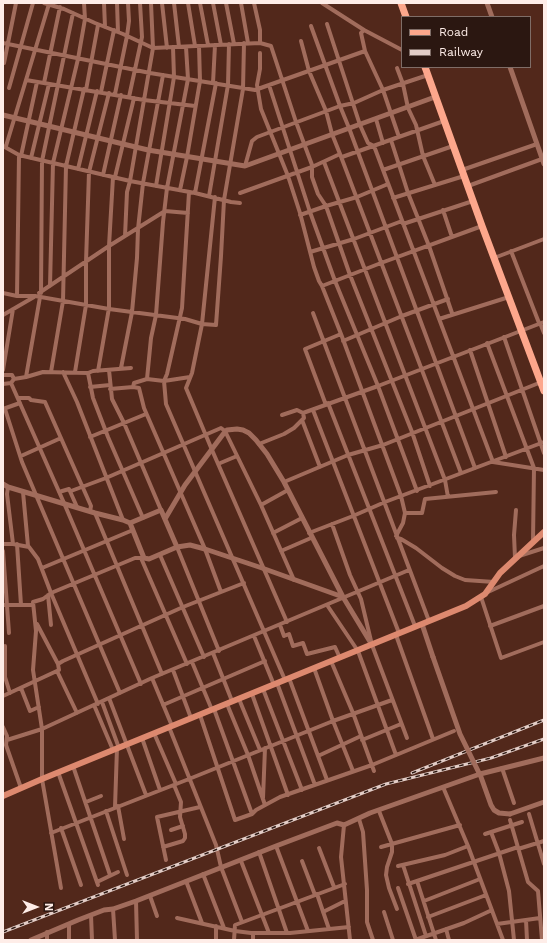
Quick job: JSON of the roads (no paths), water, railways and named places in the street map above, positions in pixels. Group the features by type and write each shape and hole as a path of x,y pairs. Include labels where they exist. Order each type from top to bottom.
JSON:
{"main road":[{"path":"401,3 406,16"},
{"path":"425,68 482,226 542,382 544,391"},
{"path":"4,794 332,662 415,626 466,606 483,595 500,573 544,532"}],"street":[{"path":"4,63 5,44 16,3"},
{"path":"9,88 33,3"},
{"path":"240,203 130,181 20,156 4,146 15,118 35,50 46,3 57,5 98,25 116,31 153,48 246,43 260,43 271,46 312,165 312,177 318,194 326,206 338,244 412,432 430,486"},
{"path":"50,286 53,163 78,59 85,19 84,3"},
{"path":"104,3 105,27"},
{"path":"78,169 86,135 116,31 117,3"},
{"path":"115,94 127,36 129,21 128,3"},
{"path":"98,371 109,309 109,246 114,177 123,144 142,37 140,3"},
{"path":"126,236 127,192 150,73 153,48 151,3"},
{"path":"162,3 166,48"},
{"path":"174,3 179,47"},
{"path":"180,190 200,81 197,46 188,3"},
{"path":"200,3 208,45"},
{"path":"213,3 221,45"},
{"path":"226,3 234,44"},
{"path":"3,293 17,296 38,295 109,309 216,325 224,200 229,163 243,89 246,43 241,3"},
{"path":"254,3 260,30 260,43"},
{"path":"322,3 364,30 401,49"},
{"path":"487,3 492,16"},
{"path":"31,158 47,84 57,5"},
{"path":"26,377 38,295 42,161 73,13"},
{"path":"327,24 360,124 368,143 374,146 413,252 474,408 493,462"},
{"path":"51,372 63,301 66,166 73,132 92,61 98,25"},
{"path":"311,26 475,468"},
{"path":"364,30 361,33 365,51 383,90 399,137"},
{"path":"301,41 309,71 326,111 332,134 461,473"},
{"path":"5,44 150,73 255,90 365,51"},
{"path":"209,196 228,85 229,44"},
{"path":"195,193 215,83 215,45"},
{"path":"156,186 171,103 174,77 173,47"},
{"path":"147,379 150,338 156,315 163,222 188,79 186,47"},
{"path":"260,53 258,90 261,109 288,176 316,274 341,334 402,496 405,514 397,537"},
{"path":"397,68 403,84 408,108 416,125 416,131 423,156 434,185"},
{"path":"468,186 543,161 510,68"},
{"path":"121,368 132,312 143,183 163,75"},
{"path":"245,166 252,141 257,137 340,106 354,103 383,90 428,75"},
{"path":"26,80 144,100 195,106"},
{"path":"17,296 20,156 37,82"},
{"path":"269,85 310,212 335,281 378,386 417,491"},
{"path":"76,372 86,305 89,172 109,93"},
{"path":"103,175 121,96"},
{"path":"3,115 148,150 245,166 435,97"},
{"path":"376,119 383,143"},
{"path":"240,193 341,156 357,152 444,121"},
{"path":"391,140 408,193 429,246 452,313"},
{"path":"393,198 434,185 463,173 544,145"},
{"path":"383,170 453,146"},
{"path":"324,162 445,480 448,497"},
{"path":"300,215 357,197 388,184"},
{"path":"189,192 182,308 167,374 164,381 166,404 309,730 327,780"},
{"path":"215,197 202,324 190,377 186,388 262,568 287,622"},
{"path":"310,252 354,239 385,227 473,201"},
{"path":"443,210 452,237"},
{"path":"3,315 38,295 109,246 165,211 188,213"},
{"path":"322,286 482,226"},
{"path":"494,258 544,239"},
{"path":"511,251 544,333"},
{"path":"439,318 509,297"},
{"path":"343,341 402,316 448,299"},
{"path":"3,370 13,309"},
{"path":"313,313 429,621"},
{"path":"282,415 297,410 303,413 314,410 541,323"},
{"path":"341,334 305,349 415,626"},
{"path":"504,337 543,443 544,453"},
{"path":"488,343 534,468 533,542"},
{"path":"470,350 489,402 506,457"},
{"path":"3,384 11,383 14,379 43,372 88,373 92,371 131,368"},
{"path":"109,370 112,399 124,423 200,601 219,651"},
{"path":"63,372 123,520"},
{"path":"88,373 93,398 105,431 143,518"},
{"path":"3,375 12,375 14,379"},
{"path":"133,386 134,383 147,379 164,381 190,377"},
{"path":"284,482 348,455 383,444 542,382"},
{"path":"11,383 141,684"},
{"path":"90,386 133,386 139,388 146,414 205,549 221,592"},
{"path":"18,398 29,398 31,400 46,402 91,506 92,512 107,541 162,674"},
{"path":"20,403 4,409 36,496 120,693"},
{"path":"314,410 379,583 433,740"},
{"path":"259,444 284,434 294,428 304,418 303,413"},
{"path":"90,437 146,414"},
{"path":"302,420 320,467"},
{"path":"59,492 70,489 71,491 106,478 221,428 225,431 294,580"},
{"path":"165,519 180,493 225,431 232,429 242,430 249,433 259,444 284,482 310,536 343,597 372,645"},
{"path":"21,456 61,438"},
{"path":"281,552 332,524 385,502 543,443"},
{"path":"218,464 237,456"},
{"path":"493,462 544,470"},
{"path":"5,486 123,520 130,524 187,664"},
{"path":"5,486 15,544 21,605"},
{"path":"261,506 288,490"},
{"path":"71,491 77,507"},
{"path":"23,492 28,546 38,559 42,568 49,594 77,655 116,749 116,807 124,839"},
{"path":"405,514 422,512 425,499 496,492"},
{"path":"130,524 161,510"},
{"path":"516,510 514,535 516,557 544,548"},
{"path":"273,533 302,518"},
{"path":"332,524 350,576 361,599 372,645 407,738"},
{"path":"42,568 133,530"},
{"path":"397,537 416,548 455,576 465,580 494,582"},
{"path":"3,544 28,546"},
{"path":"61,888 50,832 42,779 42,729 33,670 36,631 33,602 135,558 149,559 177,547 190,545 233,558 343,597"},
{"path":"3,551 5,605 9,633"},
{"path":"160,555 204,657"},
{"path":"544,566 494,588 483,595 490,626 501,658 544,642"},
{"path":"7,740 42,729 152,678 410,570"},
{"path":"58,664 120,635 244,583"},
{"path":"49,594 51,625"},
{"path":"5,605 33,605"},
{"path":"327,605 358,651 396,755"},
{"path":"490,626 544,606"},
{"path":"35,621 58,664 59,668 57,671 77,713"},
{"path":"422,624 460,734 481,777 494,810 510,817 544,802"},
{"path":"280,625 284,636 289,634 293,646 303,644 308,654 335,646 340,658"},
{"path":"254,636 297,735 315,785"},
{"path":"5,646 4,677 10,693"},
{"path":"213,653 224,679 230,702 265,805"},
{"path":"163,705 265,661"},
{"path":"192,662 213,709 252,814"},
{"path":"332,662 374,771"},
{"path":"314,668 353,771"},
{"path":"173,670 191,718"},
{"path":"3,696 57,671"},
{"path":"152,678 189,779 216,845 221,867 242,922"},
{"path":"21,688 30,711 39,707"},
{"path":"263,689 302,790"},
{"path":"252,694 288,795"},
{"path":"109,698 146,795"},
{"path":"239,699 260,750"},
{"path":"50,832 189,779 283,740 392,700"},
{"path":"98,704 116,749"},
{"path":"200,715 235,820 252,814 265,805 288,795 372,765 454,731"},
{"path":"318,756 342,744 401,724"},
{"path":"3,727 7,740 6,745 21,788"},
{"path":"154,734 181,802 180,817 185,834 183,841 163,847"},
{"path":"142,738 160,790"},
{"path":"263,800 265,748"},
{"path":"30,940 104,910 114,909 136,902 203,874 337,823 344,826 370,814 443,787 502,768 544,758"},
{"path":"73,766 110,876"},
{"path":"502,768 514,803"},
{"path":"58,772 97,884 118,872"},
{"path":"443,787 460,825 502,940"},
{"path":"86,802 101,796"},
{"path":"166,860 157,817 200,807"},
{"path":"106,811 127,875"},
{"path":"379,811 392,844 392,852 386,866 386,875 397,909"},
{"path":"530,814 544,864"},
{"path":"510,817 528,882 538,892 542,940"},
{"path":"359,819 363,832 367,890 367,922 373,940"},
{"path":"485,834 522,822"},
{"path":"381,847 460,825"},
{"path":"171,830 183,826"},
{"path":"344,826 342,857 350,940"},
{"path":"61,828 81,885"},
{"path":"490,832 499,853 509,891 514,940"},
{"path":"408,884 499,853 544,841"},
{"path":"276,846 308,931"},
{"path":"426,936 408,884 400,866 445,855 468,846"},
{"path":"319,848 334,887"},
{"path":"259,852 287,933"},
{"path":"241,860 269,933"},
{"path":"302,861 329,929"},
{"path":"203,874 224,928"},
{"path":"424,902 480,879"},
{"path":"186,881 202,923"},
{"path":"417,881 436,940"},
{"path":"234,940 235,925 345,884"},
{"path":"398,888 416,940 492,910"},
{"path":"428,917 486,895"},
{"path":"150,896 157,916"},
{"path":"323,912 346,901"},
{"path":"136,902 137,940"},
{"path":"114,909 115,940"},
{"path":"384,912 393,940"},
{"path":"91,915 92,940"},
{"path":"177,918 235,931 253,933 287,933 349,927"},
{"path":"497,924 540,918"},
{"path":"526,920 528,940"},
{"path":"68,924 69,940"},
{"path":"216,926 216,940"},
{"path":"446,929 449,940"},
{"path":"47,932 47,940"},
{"path":"253,933 253,940"}],"railway":[{"path":"412,773 544,720"},
{"path":"3,932 386,784 491,758 544,739"}]}
